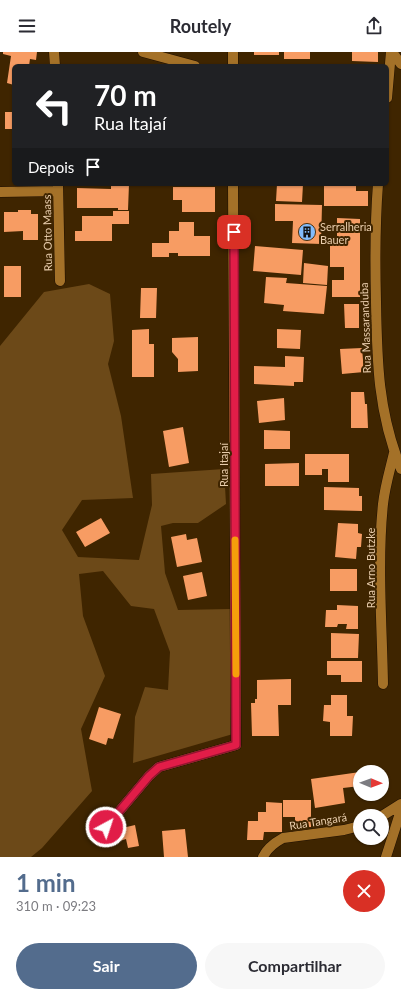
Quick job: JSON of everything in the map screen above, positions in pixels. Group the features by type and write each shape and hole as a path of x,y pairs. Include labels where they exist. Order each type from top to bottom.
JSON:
{"street":[{"path":"54,52 55,64"},
{"path":"142,52 187,64"},
{"path":"233,52 233,64"},
{"path":"391,52 401,64"},
{"path":"389,75 391,52"},
{"name":"Rua Itajaí","path":"106,827 149,776 159,767 236,745 233,186"},
{"name":"Rua Massaranduba","path":"378,186 375,261 378,365 384,415 394,453 401,469"},
{"path":"0,192 58,187"},
{"name":"Rua Otto Maass","path":"58,187 60,281"},
{"name":"Rua Arno Butzke","path":"383,684 381,534 383,503 394,453"},
{"path":"389,812 401,804"},
{"path":"386,857 401,810"},
{"name":"Rua Tangará","path":"263,857 266,850 283,838 353,827"}],"shaded area":[{"path":"89,284 110,294 114,341 108,364 121,416 133,498 82,500 62,530 78,557 139,560 152,505 151,474 224,469 226,504 198,523 173,523 161,526 165,573 178,610 231,609 233,734 133,763 135,717 145,687 168,690 170,652 154,609 131,606 103,571 79,574 83,616 105,676 81,729 92,791 42,848 31,857 0,857 0,346 44,292"}],"building":[{"path":"3,52 37,52 36,60 30,59 29,64 12,64 12,84 7,83 11,56 3,54"},
{"path":"254,52 279,52 279,55 254,55"},
{"path":"284,52 310,52 310,59 284,59"},
{"path":"352,52 378,52 378,62 352,61"},
{"path":"5,112 12,112 12,129 5,129"},
{"path":"111,186 129,186 128,210 118,210 118,208 77,208 77,188 111,189"},
{"path":"277,186 303,186 302,202 276,201"},
{"path":"324,186 356,186 356,191 368,191 368,206 324,206"},
{"path":"173,187 215,187 215,212 182,212 182,200 173,200"},
{"name":"Serralheria Bauer","path":"275,204 322,205 321,244 292,243 293,221 275,221"},
{"path":"18,210 31,210 31,214 38,214 38,240 23,240 23,231 4,232 4,212 18,212"},
{"path":"113,211 129,211 129,224 112,224 112,241 75,241 75,231 82,231 82,216 113,216"},
{"path":"337,218 360,219 360,297 332,297 332,280 344,280 344,267 330,267 330,241 337,241"},
{"path":"179,222 194,222 194,236 210,236 210,256 178,256 178,253 169,253 169,257 152,257 152,243 169,243 169,231 179,231"},
{"path":"255,246 303,250 301,275 253,271"},
{"path":"304,263 328,266 327,285 303,283"},
{"path":"4,266 21,266 21,297 4,297"},
{"path":"266,277 287,278 286,283 327,286 324,314 283,311 284,305 264,303"},
{"path":"141,288 157,288 156,318 140,318"},
{"path":"344,304 359,304 359,328 345,328"},
{"path":"149,329 149,344 154,344 154,377 132,377 132,330"},
{"path":"277,329 301,330 300,349 277,348"},
{"path":"198,337 198,371 178,372 178,359 172,352 172,338"},
{"path":"362,348 364,372 342,374 340,349"},
{"path":"285,356 304,357 303,382 294,382 294,386 254,384 254,366 285,367"},
{"path":"351,392 364,392 365,404 367,404 368,428 351,428"},
{"path":"284,398 285,420 259,423 257,401"},
{"path":"183,427 189,463 169,467 163,431"},
{"path":"264,430 290,431 290,449 264,449"},
{"path":"305,454 349,454 349,482 328,482 328,469 322,469 322,475 305,475"},
{"path":"299,463 299,486 265,486 265,464"},
{"path":"324,487 359,488 359,496 362,496 362,511 324,510"},
{"path":"101,518 110,533 85,547 76,532"},
{"path":"338,523 358,524 358,533 362,534 361,547 357,547 356,559 335,557"},
{"path":"186,534 187,540 197,538 202,562 177,567 171,537"},
{"path":"330,569 357,569 357,591 330,591"},
{"path":"202,572 207,596 188,600 183,576"},
{"path":"337,605 358,606 358,629 346,629 347,624 338,624 337,627 325,627 326,610 337,610"},
{"path":"331,633 359,634 358,658 331,658"},
{"path":"327,661 362,661 362,682 341,682 341,675 327,675"},
{"path":"291,679 291,705 278,705 279,736 252,736 251,703 255,703 255,699 257,699 257,680"},
{"path":"331,695 347,695 347,716 353,716 352,736 330,736 330,722 323,721 324,705 331,705"},
{"path":"99,707 121,714 113,739 108,738 106,745 89,739"},
{"path":"353,773 353,787 343,788 345,803 315,808 311,779"},
{"path":"283,800 311,800 311,827 295,827 295,817 283,817"},
{"path":"266,802 282,803 282,832 264,832 263,840 247,840 248,821 258,821 258,812 266,812"},
{"path":"135,825 139,846 128,848 126,839 116,842 114,830"},
{"path":"185,829 188,857 164,857 162,831"}],"slow traffic":[{"path":"235,540 236,674"}],"place":[{"name":"Serralheria Bauer","path":"307,232"}],"route":[{"path":"106,827 149,776 159,767 236,745 234,232"}]}
